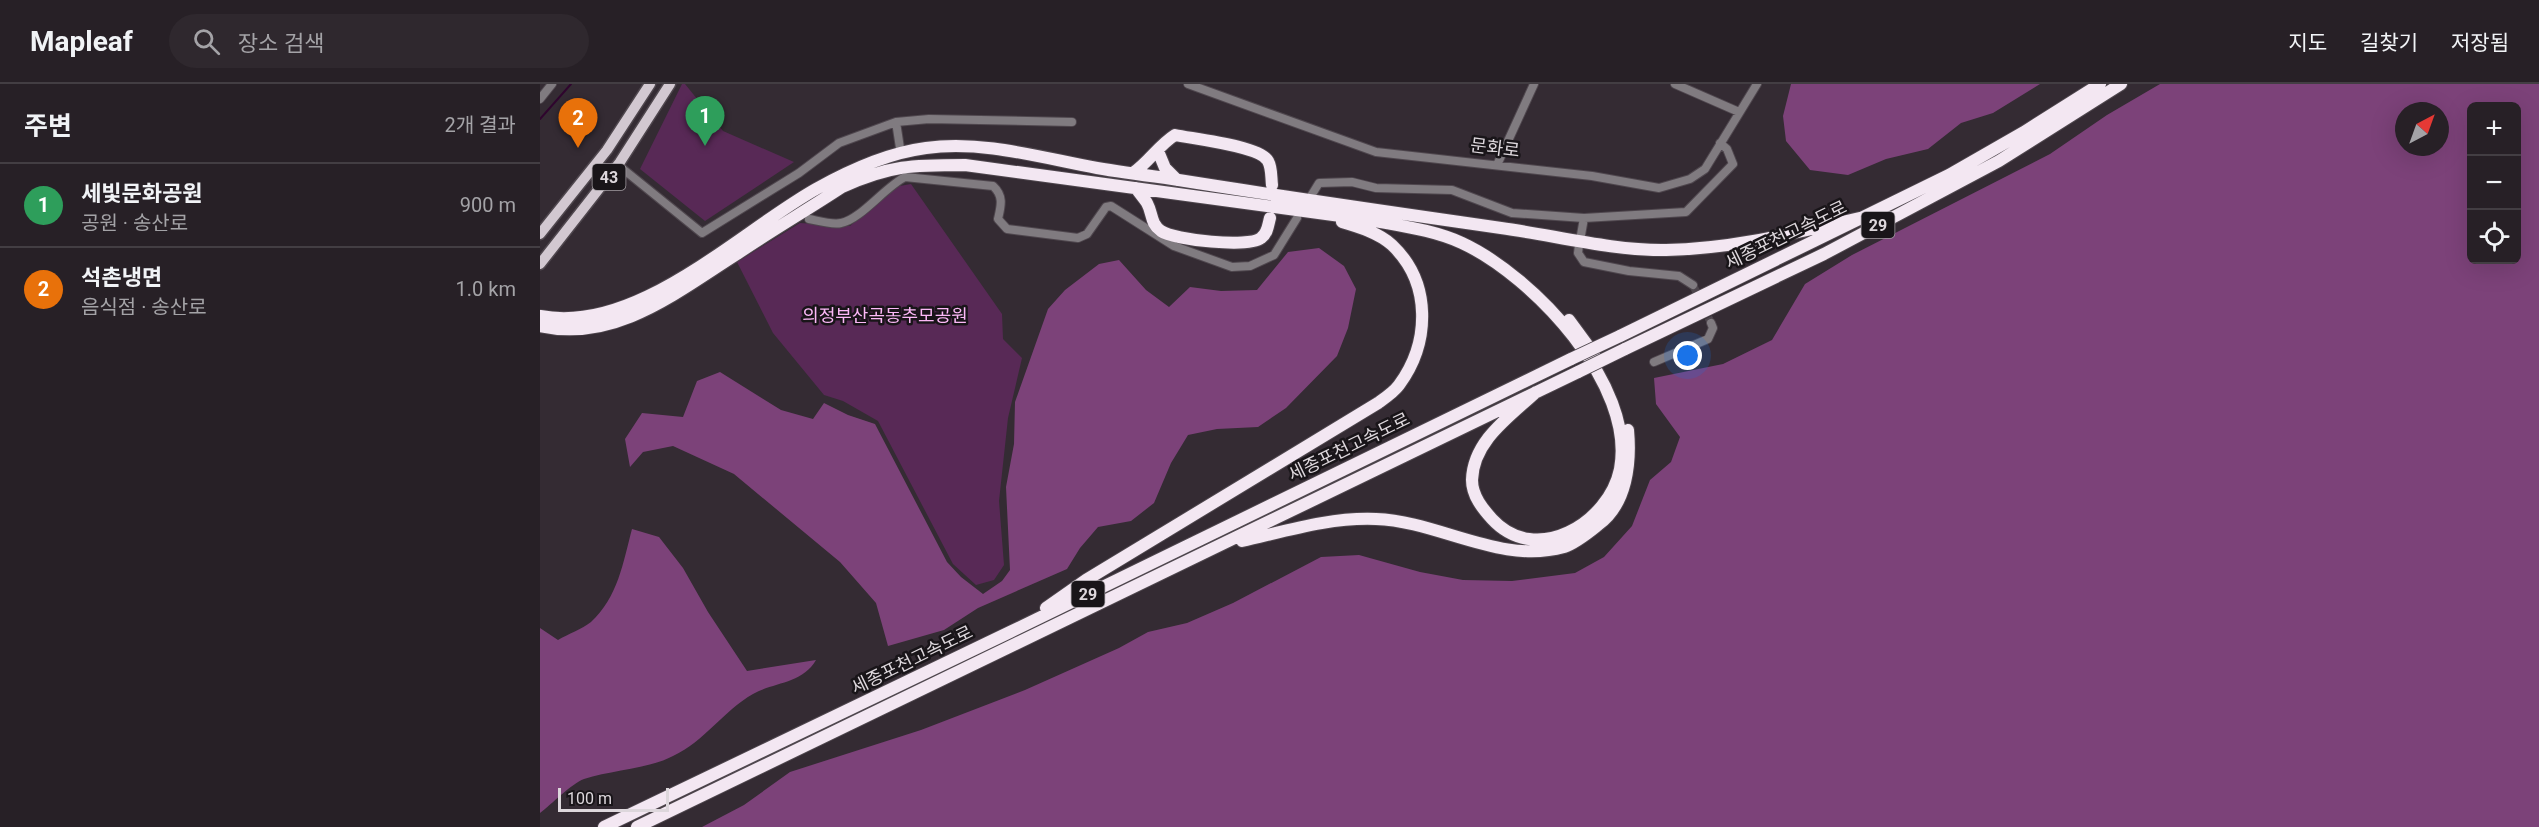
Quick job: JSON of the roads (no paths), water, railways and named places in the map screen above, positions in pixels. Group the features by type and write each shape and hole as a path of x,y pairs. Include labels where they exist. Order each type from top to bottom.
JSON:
{"highway":[{"name":"세종포천고속도로","path":"604,827 1864,217 1958,170 2100,84"},
{"name":"세종포천고속도로","path":"637,827 1824,254 1989,167 2121,84"},
{"path":"1133,173 1175,135 1248,149 1263,155 1269,162 1272,184"},
{"path":"540,316 574,318 626,306 692,272 814,190 859,167 893,155 927,148 970,147 1016,152 1382,212 1663,250 1732,246 1864,217"},
{"path":"1158,151 1165,168 1177,180"},
{"path":"540,326 557,330 588,329 643,313 842,187 874,172 910,165 965,165 1370,220 1426,231 1462,243 1500,266 1530,288 1559,318 1601,380 1620,428 1620,469 1613,490 1603,506 1589,522 1568,534 1546,540 1513,535 1498,525 1481,506 1472,486 1472,464 1486,438 1536,392"},
{"path":"1136,188 1148,204 1153,224 1163,233 1232,243 1249,243 1260,240 1267,232 1269,218"},
{"path":"1150,214 1155,201 1168,192"},
{"path":"1010,632 1086,580 1378,403 1398,386 1413,361 1421,338 1423,303 1417,280 1407,262 1391,244 1376,234 1313,212"},
{"path":"1223,545 1340,520 1375,519 1398,520 1432,527 1511,550 1538,551 1565,547 1583,537 1604,521 1623,492 1630,451 1627,427 1614,386 1581,334 1556,304 1516,268 1487,249 1454,232 1382,212"},
{"path":"540,309 574,318"}],"main road":[{"name":"43","path":"540,234 607,150 650,84"},
{"name":"43","path":"540,264 618,165 670,84"}],"street":[{"path":"540,99 552,84"},
{"name":"문화로","path":"1188,84 1376,152 1592,176 1659,188 1690,179 1705,169 1757,84"},
{"path":"1497,165 1534,84"},
{"path":"1675,84 1739,112"},
{"path":"618,165 702,233 799,173 839,143 896,122 929,119 1072,122"},
{"path":"896,122 900,148"},
{"path":"1311,196 1319,183 1352,182 1376,188 1452,190 1512,213 1584,218 1686,212 1733,164 1727,149 1720,143"},
{"path":"809,219 839,224 851,220 904,174 993,186 1002,200 998,219 1007,229 1078,238 1087,234 1106,207 1111,206 1174,246 1232,267 1250,266 1274,255 1298,218"},
{"path":"1581,235 1584,218"},
{"path":"1579,245 1578,253 1584,262 1629,271 1679,276 1693,285"},
{"path":"1654,362 1708,339 1713,328 1711,323"}],"waterway":[{"path":"540,119 571,84"}],"tunnel":[{"path":"1693,285 1711,323"}],"place":[{"name":"세빛문화공원","path":"705,146"},
{"name":"석촌냉면","path":"578,148"}],"park label":[{"name":"의정부산곡동추모공원","path":"885,316"}]}
